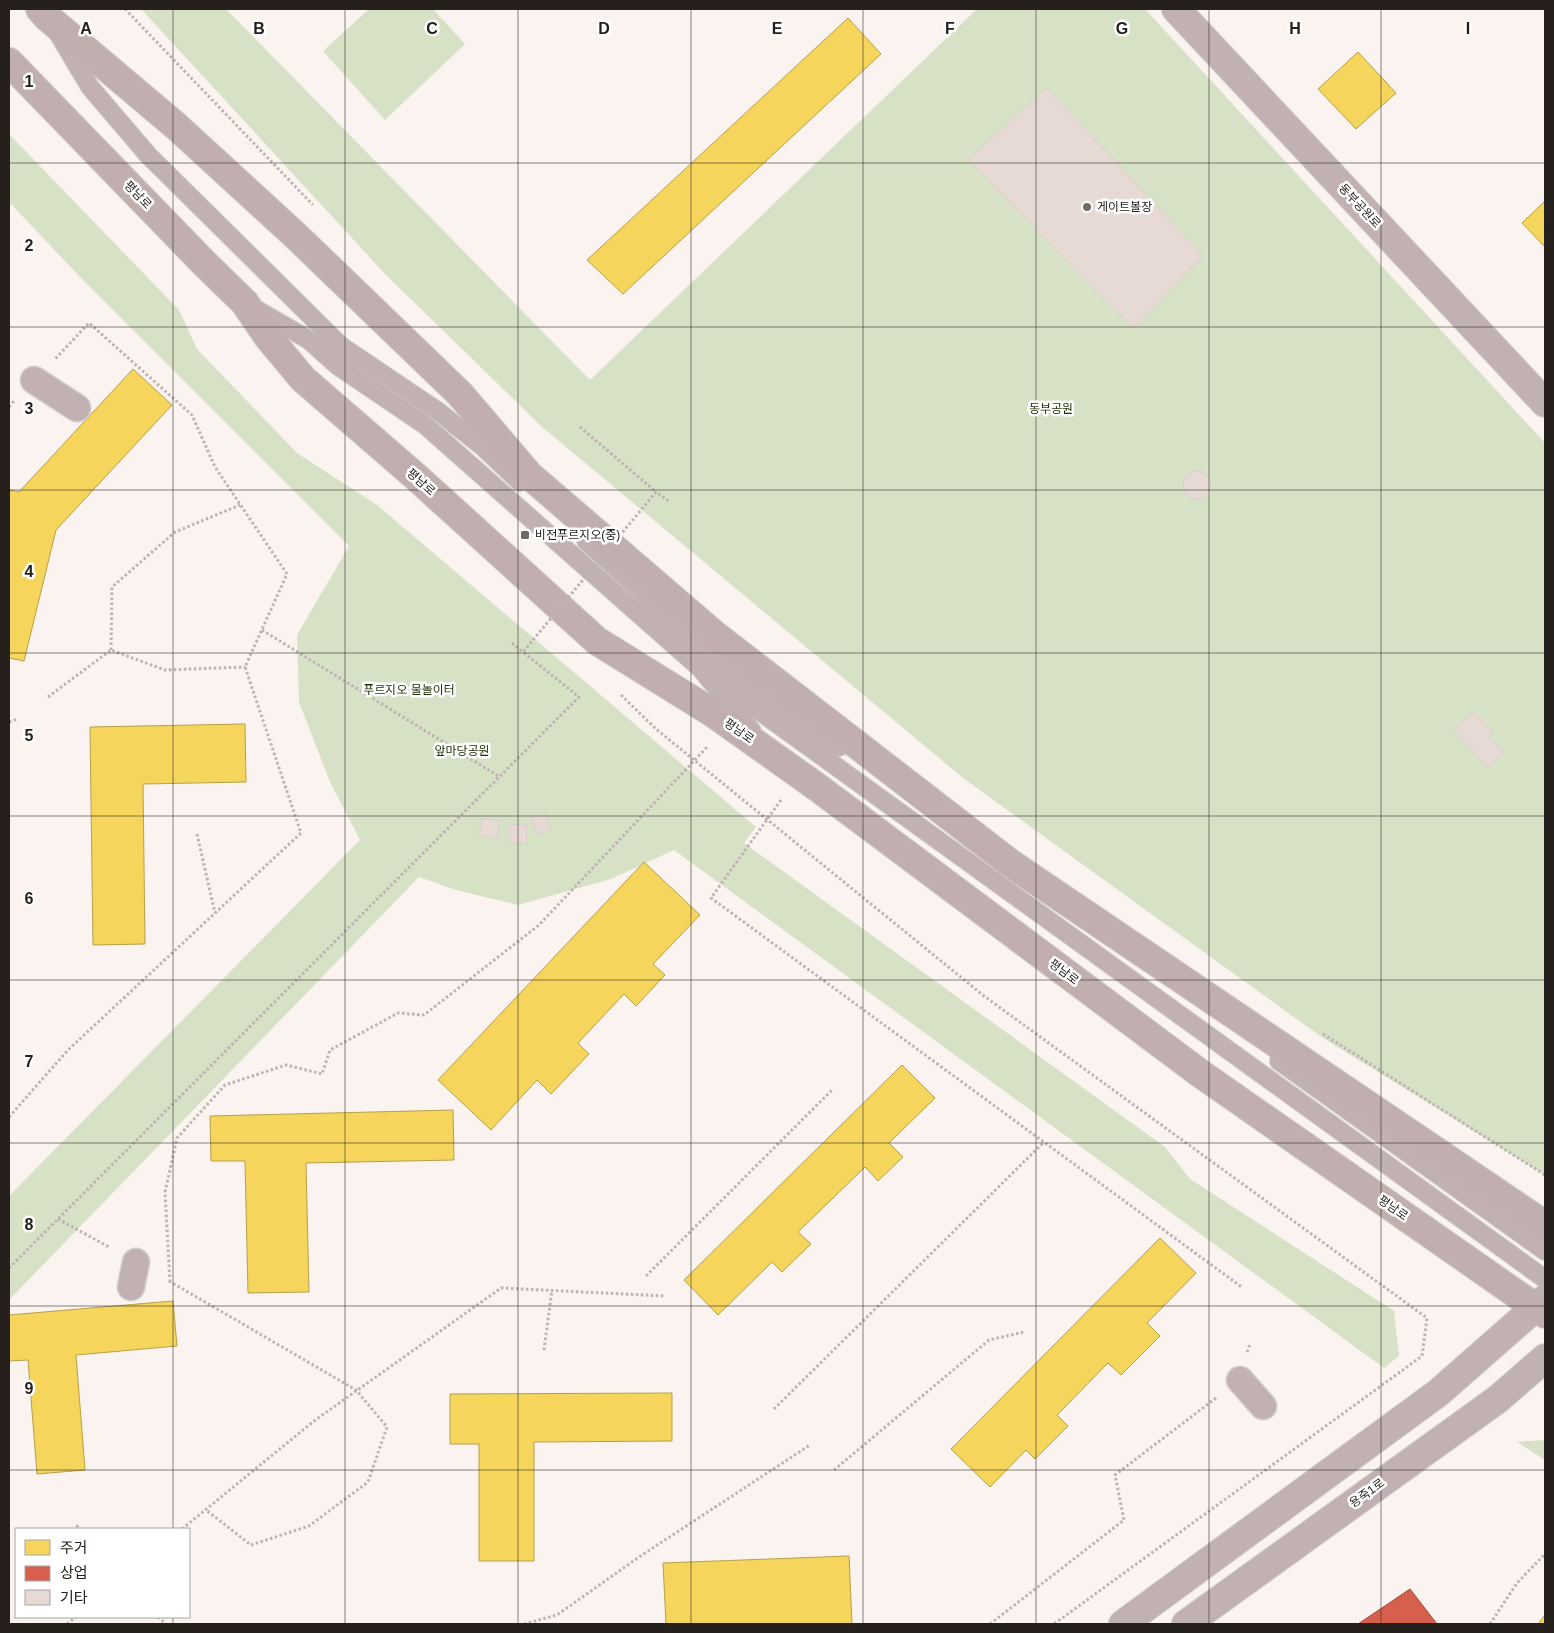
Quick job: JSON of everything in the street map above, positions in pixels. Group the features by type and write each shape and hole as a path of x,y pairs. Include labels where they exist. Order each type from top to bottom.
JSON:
{"main road":[{"path":"44,13 176,126 296,236 460,394 529,475 715,635 1010,863 1545,1225"},
{"name":"평남로","path":"9,62 203,262 246,303 268,337 303,379 415,476 597,641 729,724 772,754 1201,1074 1542,1307"}],"street":[{"name":"동부공원로","path":"1176,9 1545,404"},
{"path":"34,380 77,408"},
{"path":"1123,1624 1438,1393 1542,1307"},
{"name":"용죽1로","path":"1186,1624 1498,1399 1545,1358"},
{"path":"1240,1380 1263,1406"}],"lane":[{"path":"44,13 90,87 148,155 340,346 439,412 483,448 714,658 1545,1251"},
{"path":"246,303 309,340 338,366 425,425 700,668 1545,1279"},
{"path":"483,448 529,475"},
{"path":"700,668 772,754"}],"path":[{"path":"125,9 317,210"},
{"path":"9,407 89,323 192,415 215,467 287,574 246,667 301,833 68,1050 9,1116"},
{"path":"580,427 670,502"},
{"path":"523,652 656,492"},
{"path":"111,650 112,587 175,532 240,505"},
{"path":"628,518 636,524"},
{"path":"543,619 550,626"},
{"path":"262,629 500,777"},
{"path":"9,1268 579,697 512,643"},
{"path":"111,650 165,670 246,667"},
{"path":"48,697 111,650"},
{"path":"621,695 656,729 984,996 1427,1318 1422,1356 1054,1624"},
{"path":"9,722 18,719"},
{"path":"170,1282 164,1192 177,1138 225,1085 286,1065 322,1074 330,1050 398,1013 424,1015 539,925 729,724"},
{"path":"800,774 711,898 1243,1288"},
{"path":"197,834 216,913"},
{"path":"1318,1031 1545,1175"},
{"path":"646,1276 833,1088"},
{"path":"774,1409 1044,1142"},
{"path":"58,1219 133,1275 170,1282 356,1390 387,1427 368,1482 309,1526 252,1545 206,1510"},
{"path":"183,1528 314,1421 501,1288 665,1296"},
{"path":"544,1350 552,1290"},
{"path":"834,1470 989,1340 1024,1332"},
{"path":"990,1624 1124,1520 1115,1475 1240,1380 1250,1344"},
{"path":"524,1624 557,1615 639,1557 810,1445"},
{"path":"1490,1624 1518,1583 1545,1554"}],"green space":[{"name":"동부공원","path":"141,9 226,9 590,380 977,9 1145,9 1545,443 1545,1175 1323,1038 963,778 541,426 386,275"},
{"path":"369,9 433,9 465,44 385,120 323,51"},
{"name":"앞마당공원","path":"9,134 179,310 197,349 297,453 377,505 756,827 744,843 1165,1147 1190,1179 1394,1311 1399,1356 1384,1368 674,850 611,879 518,905 456,890 419,877 9,1300 9,1196 360,840 330,782 299,702 297,635 349,546 83,280 9,202"},
{"path":"1545,1440 1545,1460 1517,1442"}],"building: 주거":[{"path":"848,18 881,54 623,294 587,260"},
{"path":"1358,52 1396,93 1356,129 1318,89"},
{"path":"1545,201 1545,247 1522,223"},
{"path":"133,369 172,405 56,530 24,661 9,658 10,490 19,492"},
{"path":"245,724 246,782 143,784 145,944 93,945 90,727"},
{"path":"644,862 700,915 653,964 665,975 636,1006 624,994 578,1043 589,1054 551,1094 537,1080 491,1130 438,1080"},
{"path":"902,1065 935,1098 889,1143 903,1157 878,1181 865,1167 798,1232 811,1244 782,1272 772,1262 718,1315 684,1280"},
{"path":"453,1110 454,1160 306,1163 309,1292 248,1293 245,1161 211,1161 210,1116"},
{"path":"1160,1238 1196,1273 1147,1323 1160,1336 1121,1375 1108,1363 1057,1415 1068,1426 1035,1459 1026,1450 990,1487 951,1449"},
{"path":"173,1301 177,1346 76,1355 85,1470 37,1474 28,1360 9,1361 9,1315"},
{"path":"672,1393 672,1441 534,1442 534,1561 479,1561 479,1444 450,1444 450,1394"},
{"path":"849,1556 852,1624 666,1624 663,1563"},
{"path":"1545,1615 1545,1624 1538,1624"}],"building: 상업":[{"path":"1410,1589 1437,1624 1358,1624"}],"building: 기타":[{"name":"게이트볼장","path":"1047,88 1203,256 1133,328 968,159"},
{"path":"1197,471 1207,475 1211,485 1207,495 1197,499 1187,495 1183,485 1187,475"},
{"path":"1473,712 1493,733 1489,736 1504,753 1488,768 1453,730"},
{"path":"544,813 551,829 538,835 530,819"},
{"path":"482,818 500,821 497,839 479,835"},
{"path":"526,824 527,843 510,844 510,825"}],"place":[{"name":"게이트볼장","path":"1087,207"},
{"name":"비전푸르지오(중)","path":"525,535"}],"park label":[{"name":"푸르지오 물놀이터","path":"409,690"}]}
